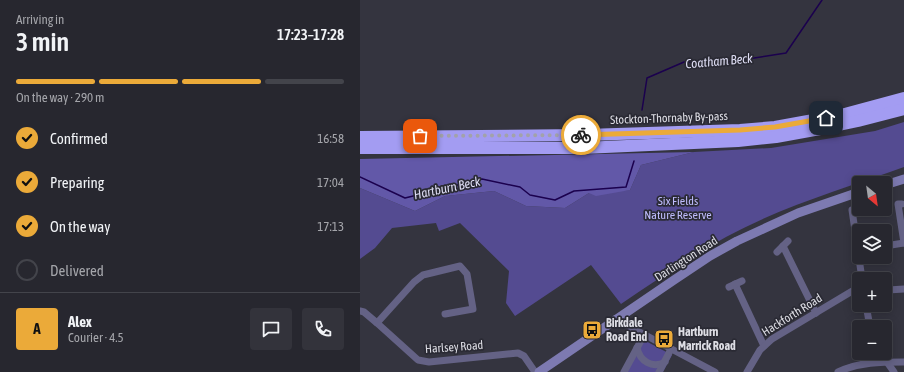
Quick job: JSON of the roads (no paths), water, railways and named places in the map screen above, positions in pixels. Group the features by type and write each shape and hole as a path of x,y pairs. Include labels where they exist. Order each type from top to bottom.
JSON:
{"highway":[{"path":"872,108 904,94"},
{"name":"Stockton-Thornaby By-pass","path":"360,137 586,135 740,130 803,122 872,108 904,98"},
{"path":"360,148 583,148 738,141 791,134 858,121 904,109"},
{"path":"858,121 891,118 904,114"}],"street":[{"path":"892,182 904,179"},
{"name":"Darlington Road","path":"539,372 710,256 750,234 798,213 852,194"},
{"path":"892,245 904,243 898,204 902,204"},
{"path":"850,213 852,224"},
{"path":"777,252 785,244 816,313"},
{"path":"377,323 414,282 423,275 460,266 467,274 473,309 446,314"},
{"path":"735,284 764,346"},
{"path":"892,290 904,289"},
{"name":"Hackforth Road","path":"747,372 760,350 772,339 852,291"},
{"name":"Harlsey Road","path":"360,311 364,312 418,360 429,362 518,353 524,356 535,372"},
{"path":"615,319 715,372"},
{"path":"624,372 644,335"},
{"path":"637,348 641,359 655,365 665,362"},
{"path":"659,372 671,349"},
{"path":"838,372 857,365 875,362 904,362"},
{"path":"887,362 894,372"}],"waterway":[{"name":"Coatham Beck","path":"642,110 647,78 684,62 728,62 786,53 822,0"},
{"name":"Hartburn Beck","path":"360,177 405,198 482,179 520,187 530,195 555,200 574,191 626,187 634,161"}],"place":[{"name":"Birkdale Road End","path":"592,330"},
{"name":"Hartburn Marrick Road","path":"664,339"}],"park label":[{"name":"Six Fields Nature Reserve","path":"678,208"}]}
